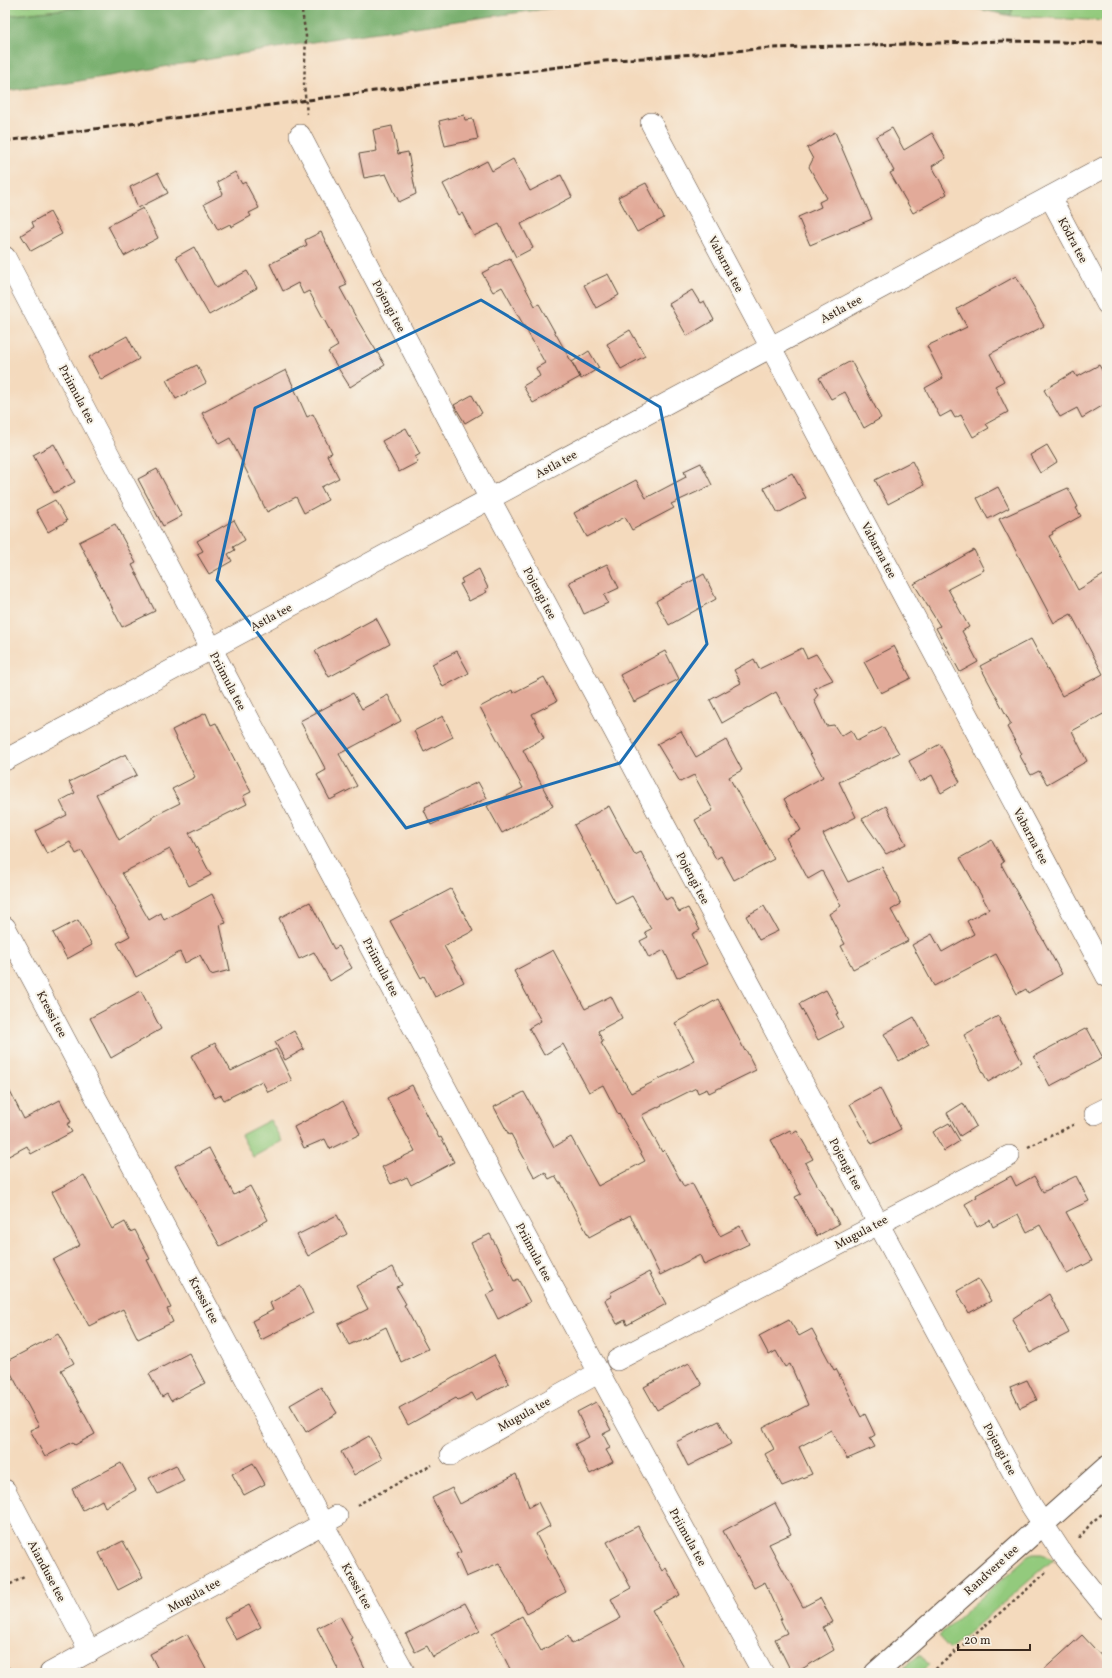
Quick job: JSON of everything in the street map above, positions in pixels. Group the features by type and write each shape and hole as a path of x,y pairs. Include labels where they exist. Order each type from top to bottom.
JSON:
{"main road":[{"name":"Randvere tee","path":"876,1673 1042,1524 1107,1468"}],"street":[{"name":"Vabarna tee","path":"651,123 1107,977"},
{"name":"Pojengi tee","path":"300,135 490,499 878,1223 1042,1524 1064,1556 1107,1609"},
{"name":"Astla tee","path":"5,760 1107,166"},
{"name":"Kõdra tee","path":"1050,197 1107,304"},
{"name":"Priimula tee","path":"5,257 211,650 598,1373 763,1673"},
{"name":"Kressi tee","path":"5,926 330,1520 405,1673"},
{"name":"Mugula tee","path":"617,1360 1009,1156"},
{"name":"Mugula tee","path":"451,1455 598,1373"},
{"name":"Aianduse tee","path":"5,1490 90,1652"},
{"name":"Mugula tee","path":"50,1673 330,1520"}],"path":[{"path":"300,135 307,114 304,85 306,36 301,5"},
{"path":"1009,1156 1101,1111"},
{"path":"330,1520 451,1455"},
{"path":"1075,1544 1092,1522 1107,1510"},
{"path":"1089,1519 1092,1522"},
{"path":"931,1673 1052,1567"},
{"path":"5,1662 11,1673"}],"highlighted area":[{"path":"481,300 660,407 707,644 620,763 406,828 217,580 255,408"}],"green space":[{"path":"5,5 103,5 5,16"},
{"path":"103,5 573,5 349,36 61,84 5,91 5,16"},
{"path":"960,5 1013,5 1011,16"},
{"path":"1013,5 1107,5 1107,21 1011,16"},
{"path":"270,1120 282,1141 253,1157 241,1135"},
{"path":"1033,1554 1042,1554 1053,1560 950,1649 938,1636 1028,1556"},
{"path":"921,1655 929,1665 921,1673 897,1673"}],"building":[{"path":"464,115 465,120 473,119 478,139 445,146 439,121"},
{"path":"392,126 398,154 408,152 416,194 399,202 386,174 364,178 359,154 377,151 373,130"},
{"path":"892,128 904,150 932,133 946,158 932,166 947,194 913,213 890,173 894,171 876,137"},
{"path":"835,132 872,219 810,245 798,217 821,207 819,202 827,198 809,167 813,159 807,148"},
{"path":"513,159 530,191 561,175 572,197 521,224 533,248 516,257 499,224 474,236 462,213 459,215 443,184 487,161 492,171"},
{"path":"235,172 242,184 245,182 259,208 249,213 251,216 231,227 230,224 218,230 204,204 223,194 217,182"},
{"path":"158,173 168,193 138,208 130,187"},
{"path":"646,183 664,218 637,232 618,197"},
{"path":"143,208 158,238 124,256 108,226"},
{"path":"50,212 62,234 31,251 21,235 34,227 32,222"},
{"path":"321,232 347,285 340,288 385,365 350,387 328,352 338,346 309,291 303,294 298,283 283,291 270,264 307,245 305,240"},
{"path":"194,247 216,288 247,271 257,288 209,315 176,257"},
{"path":"510,258 535,306 539,304 580,377 533,403 523,386 540,376 536,368 545,363 502,287 493,292 482,273"},
{"path":"608,274 619,295 596,308 584,285"},
{"path":"1016,276 1044,326 990,354 1004,381 995,386 1008,412 986,424 989,428 973,437 961,415 955,418 951,411 940,417 925,388 943,378 927,346 967,327 957,309"},
{"path":"692,290 700,303 704,301 714,320 687,336 669,304"},
{"path":"630,330 645,356 621,369 607,344"},
{"path":"127,336 139,359 101,380 89,357"},
{"path":"589,351 599,368 581,379 572,362"},
{"path":"851,361 881,418 864,428 845,392 831,399 819,378"},
{"path":"197,365 206,383 176,399 166,380"},
{"path":"1099,365 1107,379 1107,403 1082,418 1077,408 1060,417 1044,390 1074,372 1077,377"},
{"path":"286,370 307,417 313,414 332,453 327,455 339,478 321,487 328,500 304,513 296,497 267,512 230,438 219,444 202,413"},
{"path":"472,395 482,413 465,423 454,405"},
{"path":"406,428 420,454 415,457 418,462 399,472 382,441"},
{"path":"54,444 75,482 54,493 33,455"},
{"path":"1047,445 1057,462 1040,473 1030,455"},
{"path":"912,461 924,485 888,504 875,480"},
{"path":"701,463 712,485 671,504 674,508 632,530 625,517 587,537 574,513 636,480 646,498 686,477 684,471"},
{"path":"157,469 182,516 163,526 138,479"},
{"path":"792,473 806,498 778,513 764,488"},
{"path":"998,487 1009,508 988,519 977,498"},
{"path":"1068,488 1081,516 1052,532 1053,534 1049,536 1078,590 1107,573 1107,712 1072,731 1087,761 1047,784 1039,771 1031,775 1020,756 1022,754 1007,727 1011,724 980,666 1031,639 1062,696 1103,674 1071,614 1054,623 999,519"},
{"path":"55,500 67,521 48,532 36,510"},
{"path":"234,520 245,540 233,547 235,550 228,554 232,561 209,574 197,554 203,551 197,541"},
{"path":"115,524 136,563 132,565 155,611 122,627 79,542"},
{"path":"974,550 984,570 948,589 969,627 962,631 978,662 960,672 936,628 940,626 914,584"},
{"path":"607,564 619,588 604,595 608,603 584,614 569,582"},
{"path":"479,569 488,588 485,589 487,592 469,601 460,584 463,583 461,579"},
{"path":"704,574 716,599 669,625 656,601"},
{"path":"376,618 390,644 329,677 315,651"},
{"path":"894,646 911,678 881,693 864,662"},
{"path":"802,648 807,658 816,654 833,680 814,688 818,695 814,700 826,726 834,725 841,736 851,730 857,741 883,727 899,753 839,782 856,817 823,834 848,882 882,867 901,904 891,910 908,941 853,969 841,946 845,944 829,914 841,906 822,871 808,879 786,838 801,830 784,799 823,777 776,692 722,723 710,700 741,683 734,670 754,659 759,669"},
{"path":"457,651 469,673 443,687 432,664"},
{"path":"665,651 679,679 634,702 620,675"},
{"path":"544,677 557,701 532,714 544,738 523,750 553,806 502,833 487,806 523,788 480,707 512,690 513,693"},
{"path":"353,693 362,709 388,695 401,721 339,754 357,786 330,800 317,775 326,770 300,721"},
{"path":"206,713 211,725 216,723 251,792 243,796 247,804 189,833 211,875 189,886 170,849 122,873 149,920 161,913 164,920 212,894 226,923 220,925 230,970 211,975 200,955 185,963 180,952 136,977 117,943 130,936 82,851 76,854 70,842 47,854 35,831 67,815 60,801 75,793 69,782 126,754 137,775 96,794 119,840 152,819 152,817 180,803 172,789 195,777 172,730"},
{"path":"443,716 453,737 424,752 414,731"},
{"path":"681,731 696,757 726,740 742,770 729,777 774,859 734,880 721,856 716,859 695,820 713,810 694,775 680,782 657,744"},
{"path":"940,744 960,782 941,793 932,775 920,782 909,761"},
{"path":"478,782 487,798 431,825 424,810 426,809 425,807"},
{"path":"609,806 635,855 641,852 666,900 671,897 679,912 688,908 700,930 692,934 707,964 677,978 664,950 649,958 640,941 648,937 645,932 651,929 632,896 616,904 574,825"},
{"path":"886,806 906,844 886,854 862,819"},
{"path":"992,840 1004,862 1001,864 1062,974 1028,993 1026,989 1017,994 996,954 934,986 912,945 932,934 942,952 974,934 967,921 989,909 960,858"},
{"path":"451,889 473,931 444,946 464,982 435,997 424,976 421,978 390,921"},
{"path":"310,902 334,949 339,946 352,968 330,981 314,952 299,959 279,918"},
{"path":"764,906 778,931 759,940 746,916"},
{"path":"78,920 92,945 67,959 53,933"},
{"path":"553,950 585,1009 611,996 622,1018 598,1031 603,1042 601,1043 631,1093 695,1061 675,1023 718,999 756,1070 709,1093 707,1089 698,1093 696,1088 642,1115 662,1152 664,1150 684,1187 692,1183 720,1236 740,1226 749,1244 704,1265 700,1255 660,1275 630,1215 589,1237 561,1183 559,1183 555,1176 549,1179 545,1172 535,1178 511,1134 509,1135 494,1107 524,1092 554,1147 571,1137 598,1186 645,1161 603,1085 589,1092 563,1044 544,1055 529,1028 541,1021 514,971"},
{"path":"826,990 839,1013 836,1014 843,1027 818,1040 799,1004"},
{"path":"141,991 161,1029 111,1058 90,1018"},
{"path":"998,1016 1022,1062 988,1082 964,1035"},
{"path":"914,1017 929,1044 899,1061 884,1034"},
{"path":"1087,1028 1103,1058 1050,1086 1034,1056"},
{"path":"294,1031 304,1049 285,1060 275,1042"},
{"path":"215,1043 231,1071 276,1049 292,1081 268,1092 262,1081 224,1100 221,1095 215,1098 191,1056"},
{"path":"5,1082 24,1119 60,1100 71,1122 67,1124 72,1132 31,1154 27,1146 5,1158"},
{"path":"412,1085 439,1138 441,1137 454,1162 411,1185 407,1177 391,1184 382,1167 415,1151 387,1098"},
{"path":"880,1088 901,1129 872,1144 850,1104"},
{"path":"343,1101 360,1134 330,1149 325,1139 304,1148 294,1127"},
{"path":"963,1103 976,1126 960,1136 947,1113"},
{"path":"949,1123 960,1141 944,1151 933,1132"},
{"path":"790,1130 792,1134 797,1131 813,1159 805,1163 839,1224 817,1236 795,1197 801,1194 771,1140"},
{"path":"209,1148 234,1195 250,1186 268,1220 220,1246 175,1166"},
{"path":"84,1175 112,1229 125,1222 130,1232 135,1230 150,1259 147,1260 171,1308 167,1309 173,1322 138,1339 123,1309 89,1326 53,1260 80,1245 52,1192"},
{"path":"1011,1176 1016,1186 1034,1176 1043,1192 1076,1176 1089,1201 1066,1212 1092,1261 1067,1274 1040,1225 1027,1232 1018,1214 993,1227 990,1220 977,1227 965,1204 977,1197 976,1195"},
{"path":"337,1215 347,1234 308,1256 297,1235"},
{"path":"490,1234 514,1281 518,1279 530,1302 498,1319 486,1295 495,1291 471,1243"},
{"path":"393,1267 402,1285 396,1287 428,1349 401,1362 386,1327 349,1345 338,1324 368,1309 356,1286"},
{"path":"649,1272 666,1304 627,1325 625,1320 617,1324 605,1300 612,1296 610,1293"},
{"path":"978,1279 991,1301 969,1313 957,1291"},
{"path":"300,1286 313,1313 261,1340 252,1321 273,1310 270,1303"},
{"path":"1049,1294 1069,1333 1030,1353 1012,1319"},
{"path":"789,1320 799,1336 812,1329 834,1370 836,1369 861,1417 865,1414 875,1435 870,1438 875,1447 847,1459 831,1430 799,1447 812,1474 782,1486 765,1454 774,1449 763,1428 808,1405 790,1364 785,1367 776,1351 769,1355 759,1336"},
{"path":"58,1334 74,1363 61,1370 95,1434 75,1445 73,1442 45,1457 30,1430 39,1426 5,1362"},
{"path":"189,1353 205,1383 171,1401 167,1394 162,1397 149,1374"},
{"path":"494,1355 509,1383 476,1400 472,1393 458,1400 456,1398 408,1425 399,1408"},
{"path":"689,1363 702,1385 657,1410 644,1387"},
{"path":"1027,1380 1037,1400 1020,1408 1010,1387"},
{"path":"321,1387 337,1413 306,1432 290,1405"},
{"path":"596,1402 611,1430 603,1434 610,1448 606,1450 613,1462 590,1474 575,1444 589,1437 577,1412"},
{"path":"719,1421 731,1444 688,1466 676,1442"},
{"path":"369,1436 382,1459 354,1475 341,1452"},
{"path":"121,1463 136,1490 105,1507 102,1500 83,1510 72,1489"},
{"path":"253,1463 265,1484 244,1495 232,1474"},
{"path":"176,1465 184,1481 158,1494 149,1478"},
{"path":"516,1474 529,1507 538,1502 550,1526 536,1534 566,1592 527,1613 499,1563 466,1577 456,1554 461,1552 432,1498 452,1488 460,1504"},
{"path":"775,1503 791,1534 769,1544 803,1607 820,1598 833,1622 823,1627 834,1650 795,1673 792,1673 775,1639 787,1633 765,1582 754,1588 723,1531"},
{"path":"638,1526 662,1571 666,1568 680,1595 652,1610 687,1673 512,1673 492,1633 522,1616 541,1651 568,1636 572,1644 621,1618 611,1599 631,1588 607,1542"},
{"path":"123,1541 143,1577 118,1590 99,1553"},
{"path":"465,1603 480,1631 433,1657 427,1646 415,1652 406,1634"},
{"path":"249,1605 261,1627 236,1640 224,1618"},
{"path":"340,1616 352,1638 350,1639 367,1673 340,1673 317,1628"},
{"path":"187,1634 208,1673 160,1673 150,1654"},
{"path":"1082,1635 1107,1662 1107,1673 1040,1673"}],"railway":[{"path":"5,141 605,61 771,48 1006,41 1107,43"}]}
